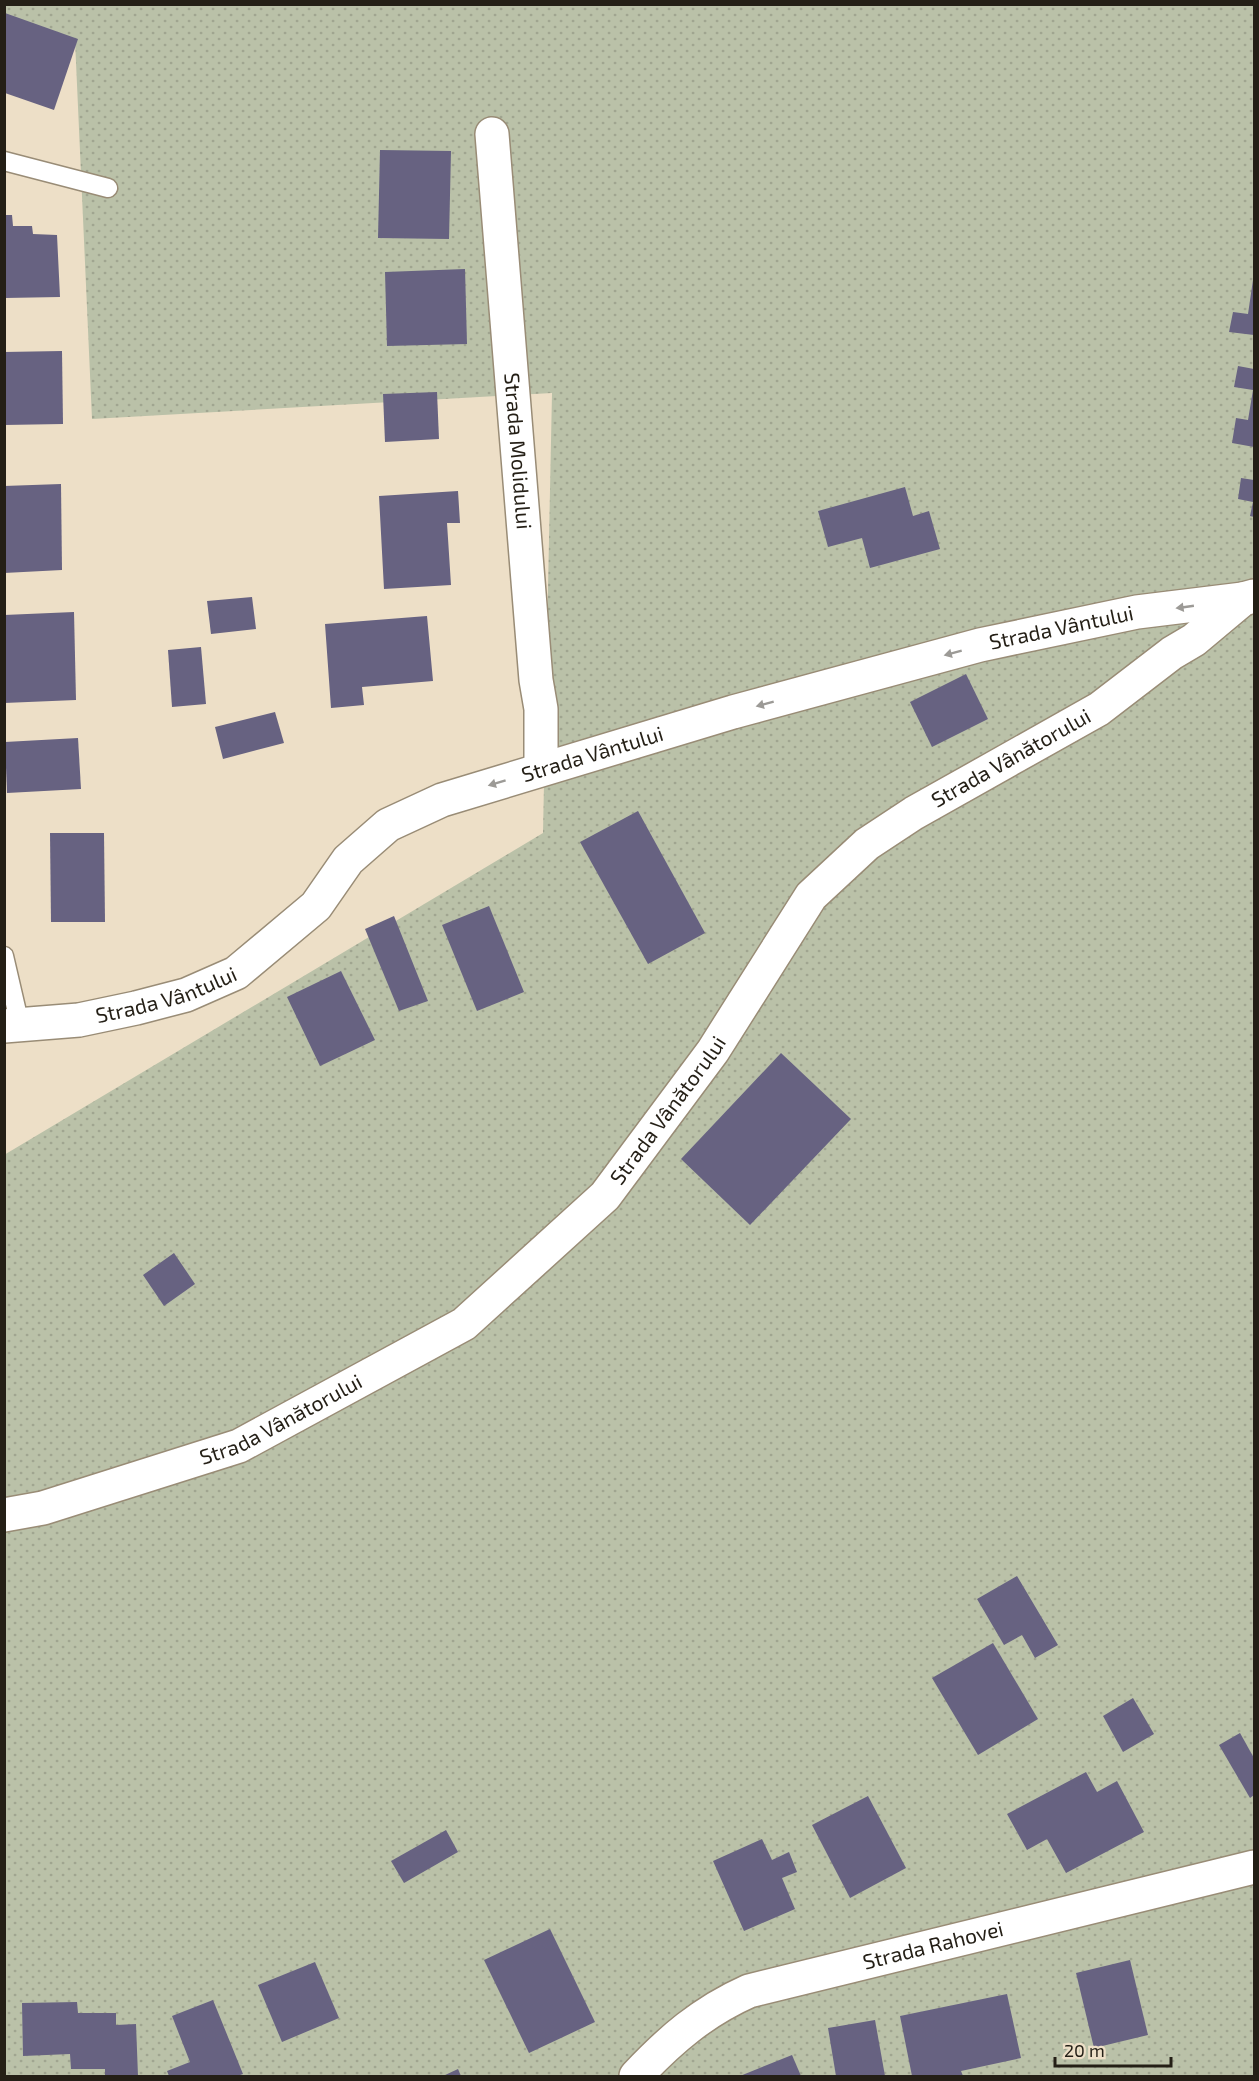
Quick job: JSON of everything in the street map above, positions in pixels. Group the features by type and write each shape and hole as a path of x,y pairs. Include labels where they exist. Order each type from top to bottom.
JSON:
{"street":[{"name":"Strada Molidului","path":"492,134 541,709 541,769"},
{"name":"Strada Vântului","path":"12,1025 79,1020 136,1008 186,994 236,973 316,906 348,860 388,825 442,800 733,712 980,645 1137,612 1249,597"},
{"name":"Strada Vânătorului","path":"4,1515 43,1508 239,1446 464,1324 605,1196 712,1051 811,896 867,844 914,813 1099,709 1249,597"},
{"name":"Strada Rahovei","path":"636,2076 658,2052 692,2023 723,2003 749,1991 1254,1867"}],"lane":[{"path":"4,160 108,188"},
{"path":"4,956 12,1025"}],"green space":[{"path":"5,5 1254,5 1254,2076 5,2076 4,1155 543,833 552,393 92,419 75,40 5,44"}],"building":[{"path":"5,13 78,39 54,110 5,93"},
{"path":"380,150 451,151 449,239 378,238"},
{"path":"5,215 12,215 13,226 32,226 33,234 57,235 60,297 5,298"},
{"path":"465,269 467,344 387,346 385,272"},
{"path":"1253,280 1254,335 1229,332 1233,312 1248,314"},
{"path":"62,351 63,424 4,425 4,352"},
{"path":"1238,366 1254,369 1254,447 1232,443 1236,418 1248,420 1253,390 1234,387"},
{"path":"437,392 439,439 385,442 383,394"},
{"path":"1241,478 1254,480 1254,517 1250,516 1253,502 1238,499"},
{"path":"61,484 62,570 4,573 4,486"},
{"path":"905,487 913,516 929,511 940,549 870,568 862,538 828,547 818,511"},
{"path":"458,491 460,523 447,523 451,585 384,589 379,496"},
{"path":"252,597 256,629 211,634 207,601"},
{"path":"74,612 76,700 4,703 4,615"},
{"path":"427,616 433,681 362,687 364,705 331,708 325,624"},
{"path":"201,647 206,704 172,707 168,650"},
{"path":"966,674 988,719 932,747 910,702"},
{"path":"275,712 284,743 223,759 215,727"},
{"path":"78,738 81,789 7,793 5,742"},
{"path":"638,811 705,933 648,964 580,842"},
{"path":"50,833 104,833 105,922 51,922"},
{"path":"489,906 524,992 477,1011 442,925"},
{"path":"394,916 428,1001 399,1011 365,929"},
{"path":"341,971 375,1040 320,1066 287,997"},
{"path":"781,1053 851,1119 750,1225 681,1159"},
{"path":"174,1253 195,1284 164,1306 143,1275"},
{"path":"1017,1576 1058,1645 1035,1658 1022,1635 1004,1645 977,1599"},
{"path":"993,1643 1038,1719 978,1755 932,1678"},
{"path":"1133,1698 1154,1734 1123,1752 1103,1716"},
{"path":"1240,1733 1254,1758 1254,1795 1250,1798 1219,1745"},
{"path":"1086,1772 1097,1792 1117,1781 1144,1832 1066,1873 1047,1839 1027,1850 1007,1814"},
{"path":"868,1796 906,1868 850,1898 812,1825"},
{"path":"446,1830 458,1852 404,1883 391,1861"},
{"path":"762,1839 772,1860 789,1852 797,1872 782,1878 795,1909 744,1931 713,1861"},
{"path":"550,1929 595,2022 529,2053 484,1960"},
{"path":"1130,1960 1148,2035 1094,2048 1076,1973"},
{"path":"315,1962 339,2018 282,2042 258,1985"},
{"path":"1007,1994 1021,2058 961,2071 963,2076 912,2076 900,2016"},
{"path":"213,2000 243,2074 237,2076 169,2076 167,2071 190,2062 172,2016"},
{"path":"77,2002 78,2013 116,2013 116,2025 136,2024 138,2076 105,2076 105,2069 71,2069 70,2054 23,2056 22,2003"},
{"path":"875,2020 885,2076 836,2076 828,2028"},
{"path":"792,2055 801,2076 740,2076"},
{"path":"458,2069 461,2076 443,2076"}]}
